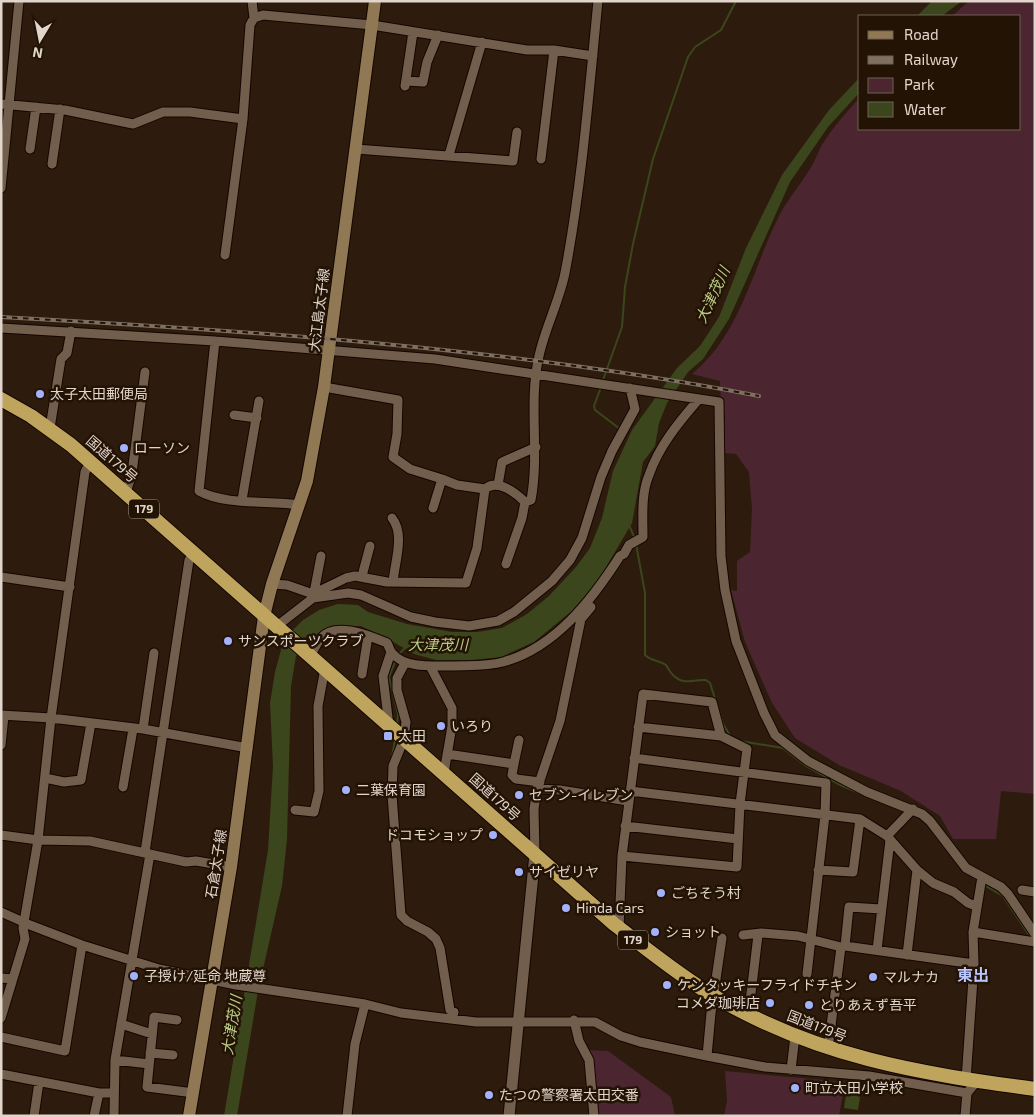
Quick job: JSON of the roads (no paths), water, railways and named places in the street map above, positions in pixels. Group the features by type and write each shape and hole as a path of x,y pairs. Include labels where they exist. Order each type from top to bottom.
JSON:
{"highway":[{"name":"国道179号","path":"1,399 50,428 90,462 264,616 326,668 388,726 657,959 713,996 746,1014 828,1049 970,1085 1035,1090"}],"main road":[{"name":"大江島太子線","path":"264,616 272,584 307,481 324,387 375,1"},
{"name":"石倉太子線","path":"189,1116 231,867 264,616"}],"street":[{"path":"1,188 6,104 19,1"},
{"path":"225,255 243,119 250,25 254,18 252,1"},
{"path":"525,502 531,500 536,447 533,402 538,356 558,300 572,234 598,1"},
{"path":"254,18 263,15 372,25 527,50 554,50 592,56"},
{"path":"413,32 406,83 424,82 427,62 438,35"},
{"path":"449,155 482,42"},
{"path":"541,158 554,50"},
{"path":"6,104 60,109 133,124 163,112 190,112 243,119"},
{"path":"30,149 36,107"},
{"path":"52,164 60,109"},
{"path":"356,149 512,161 517,132"},
{"path":"1,328 329,349 435,359 719,402 721,556 732,623 751,684 775,735 808,762 930,821 966,868 980,881 1001,886 1008,894 1033,939"},
{"path":"50,428 62,359 67,353 71,331"},
{"path":"215,341 199,491 220,499 300,505"},
{"path":"126,493 132,473 146,372"},
{"path":"324,387 398,400 397,434 393,456 410,469 457,485 485,489 498,486 516,494 525,502"},
{"path":"272,584 287,585 313,596 348,593 361,595 411,617 469,626 498,621 514,612 552,581 570,560 582,538 601,477 635,409 630,388"},
{"path":"308,654 322,637 328,633 348,631 387,643 391,652 405,663 430,666 486,665 503,662 526,653 571,620 587,603 620,556 644,536 644,494 648,475 665,443 698,400"},
{"path":"242,500 259,401"},
{"path":"234,414 257,418"},
{"path":"498,486 502,462 536,447"},
{"path":"1,1018 25,939 24,922 38,840 51,718 84,472 90,462"},
{"path":"433,508 442,479"},
{"path":"279,627 313,596 346,578 362,576 392,582 466,583 477,548 485,489"},
{"path":"506,564 522,518 525,502"},
{"path":"392,518 400,538 392,582"},
{"path":"362,576 370,546"},
{"path":"508,1116 535,854 534,809 539,786 560,721 581,619 618,569 627,549"},
{"path":"114,1116 115,1060 189,560 194,553"},
{"path":"313,596 321,556"},
{"path":"1,577 70,587"},
{"path":"362,674 368,636"},
{"path":"388,726 382,676 391,652"},
{"path":"143,729 154,653"},
{"path":"405,663 397,678 397,690 406,722 404,739 394,766 392,795 401,915 407,921 428,932 436,939 440,948 450,1010 453,1016"},
{"path":"430,666 452,708 444,773"},
{"path":"295,810 314,812 320,790 318,706 326,668"},
{"path":"619,928 625,826 643,694 712,702 721,736"},
{"path":"1,745 2,715 51,718 143,729 248,748"},
{"path":"45,778 64,782 82,780 91,723"},
{"path":"622,856 737,867 740,804 747,749 721,736 638,727"},
{"path":"123,787 133,729"},
{"path":"519,740 512,775 516,779 560,790 628,800"},
{"path":"447,754 514,764"},
{"path":"634,758 826,783"},
{"path":"807,974 825,815 826,783 832,775"},
{"path":"630,790 860,819 888,838 917,870 933,883 954,892 968,903 976,906"},
{"path":"877,950 888,838 910,812"},
{"path":"818,870 853,872 860,819"},
{"path":"625,826 738,838"},
{"path":"1,835 38,840 90,841 186,862 196,861 231,867"},
{"path":"906,955 917,870"},
{"path":"965,1116 970,1085 974,932 980,881"},
{"path":"1022,890 1035,892"},
{"path":"828,1049 849,907 881,909"},
{"path":"1,912 82,945 159,969 266,990 366,1004 401,1013 453,1016 488,1023 574,1020 603,1025 621,1036 640,1042 707,1056 791,1070 970,1085"},
{"path":"974,932 1033,939"},
{"path":"743,936 761,933 812,939 843,946 974,964"},
{"path":"746,1014 750,1002 758,935"},
{"path":"707,1056 713,996 722,938"},
{"path":"1,1037 65,1051 82,945"},
{"path":"1,978 13,979"},
{"path":"347,1116 355,1044 366,1004"},
{"path":"177,1020 154,1017 147,1087 194,1093"},
{"path":"574,1020 579,1041 589,1060 594,1116"},
{"path":"121,1024 152,1034"},
{"path":"791,1070 795,1036"},
{"path":"150,1053 173,1055"},
{"path":"115,1060 149,1064"},
{"path":"1,1074 99,1093 113,1093"},
{"path":"34,1116 40,1082"},
{"path":"94,1116 99,1093"}],"water":[{"path":"932,1 962,1 943,15 918,15"},
{"name":"大津茂川","path":"858,79 858,94 828,127 790,182 729,319 703,359 688,372 667,403 659,423 655,446 643,462 632,523 599,579 573,610 534,642 501,657 472,660 436,660 414,654 361,626 330,626 312,638 296,656 291,686 287,839 282,886 258,991 237,1116 224,1116 268,850 273,766 270,703 275,672 284,639 303,620 319,610 338,604 358,605 368,612 407,624 452,632 477,632 502,628 527,614 549,596 576,567 590,548 602,518 613,471 632,430 677,368 700,346 719,317 746,248 782,175 829,110"},
{"path":"848,1082 862,1084 858,1110 844,1108"}],"waterway":[{"path":"603,380 622,327 625,287 653,159 688,57 695,47 721,30 736,1"},
{"path":"601,387 594,406 595,410 620,429"},
{"path":"629,525 635,539"},
{"path":"636,544 645,593 645,655 666,665 673,675 681,680 706,680 710,683 723,724 731,737"},
{"name":"大津茂川","path":"398,655 405,648"},
{"path":"396,659 389,677 398,714 397,724"},
{"path":"392,757 395,740"},
{"path":"740,741 783,748 806,766 840,785 894,807"},
{"path":"984,885 1003,896 1031,938"}],"railway":[{"path":"1,317 191,328 382,344 571,365 759,396"}],"place":[{"name":"太子太田郵便局","path":"40,394"},
{"name":"ローソン","path":"124,448"},
{"name":"サンスポーツクラブ","path":"228,641"},
{"name":"いろり","path":"441,726"},
{"name":"太田","path":"388,736"},
{"name":"二葉保育園","path":"346,790"},
{"name":"セブン-イレブン","path":"519,795"},
{"name":"ドコモショップ","path":"493,835"},
{"name":"サイゼリヤ","path":"519,872"},
{"name":"ごちそう村","path":"661,893"},
{"name":"Hinda Cars","path":"566,908"},
{"name":"ショット","path":"655,932"},
{"name":"子授け/延命 地蔵尊","path":"134,976"},
{"name":"マルナカ","path":"873,977"},
{"name":"ケンタッキーフライドチキン","path":"667,985"},
{"name":"コメダ珈琲店","path":"770,1003"},
{"name":"とりあえず吾平","path":"809,1005"},
{"name":"町立太田小学校","path":"795,1088"},
{"name":"たつの警察署太田交番","path":"489,1095"}],"district":[{"name":"東出","path":"973,975"}]}
